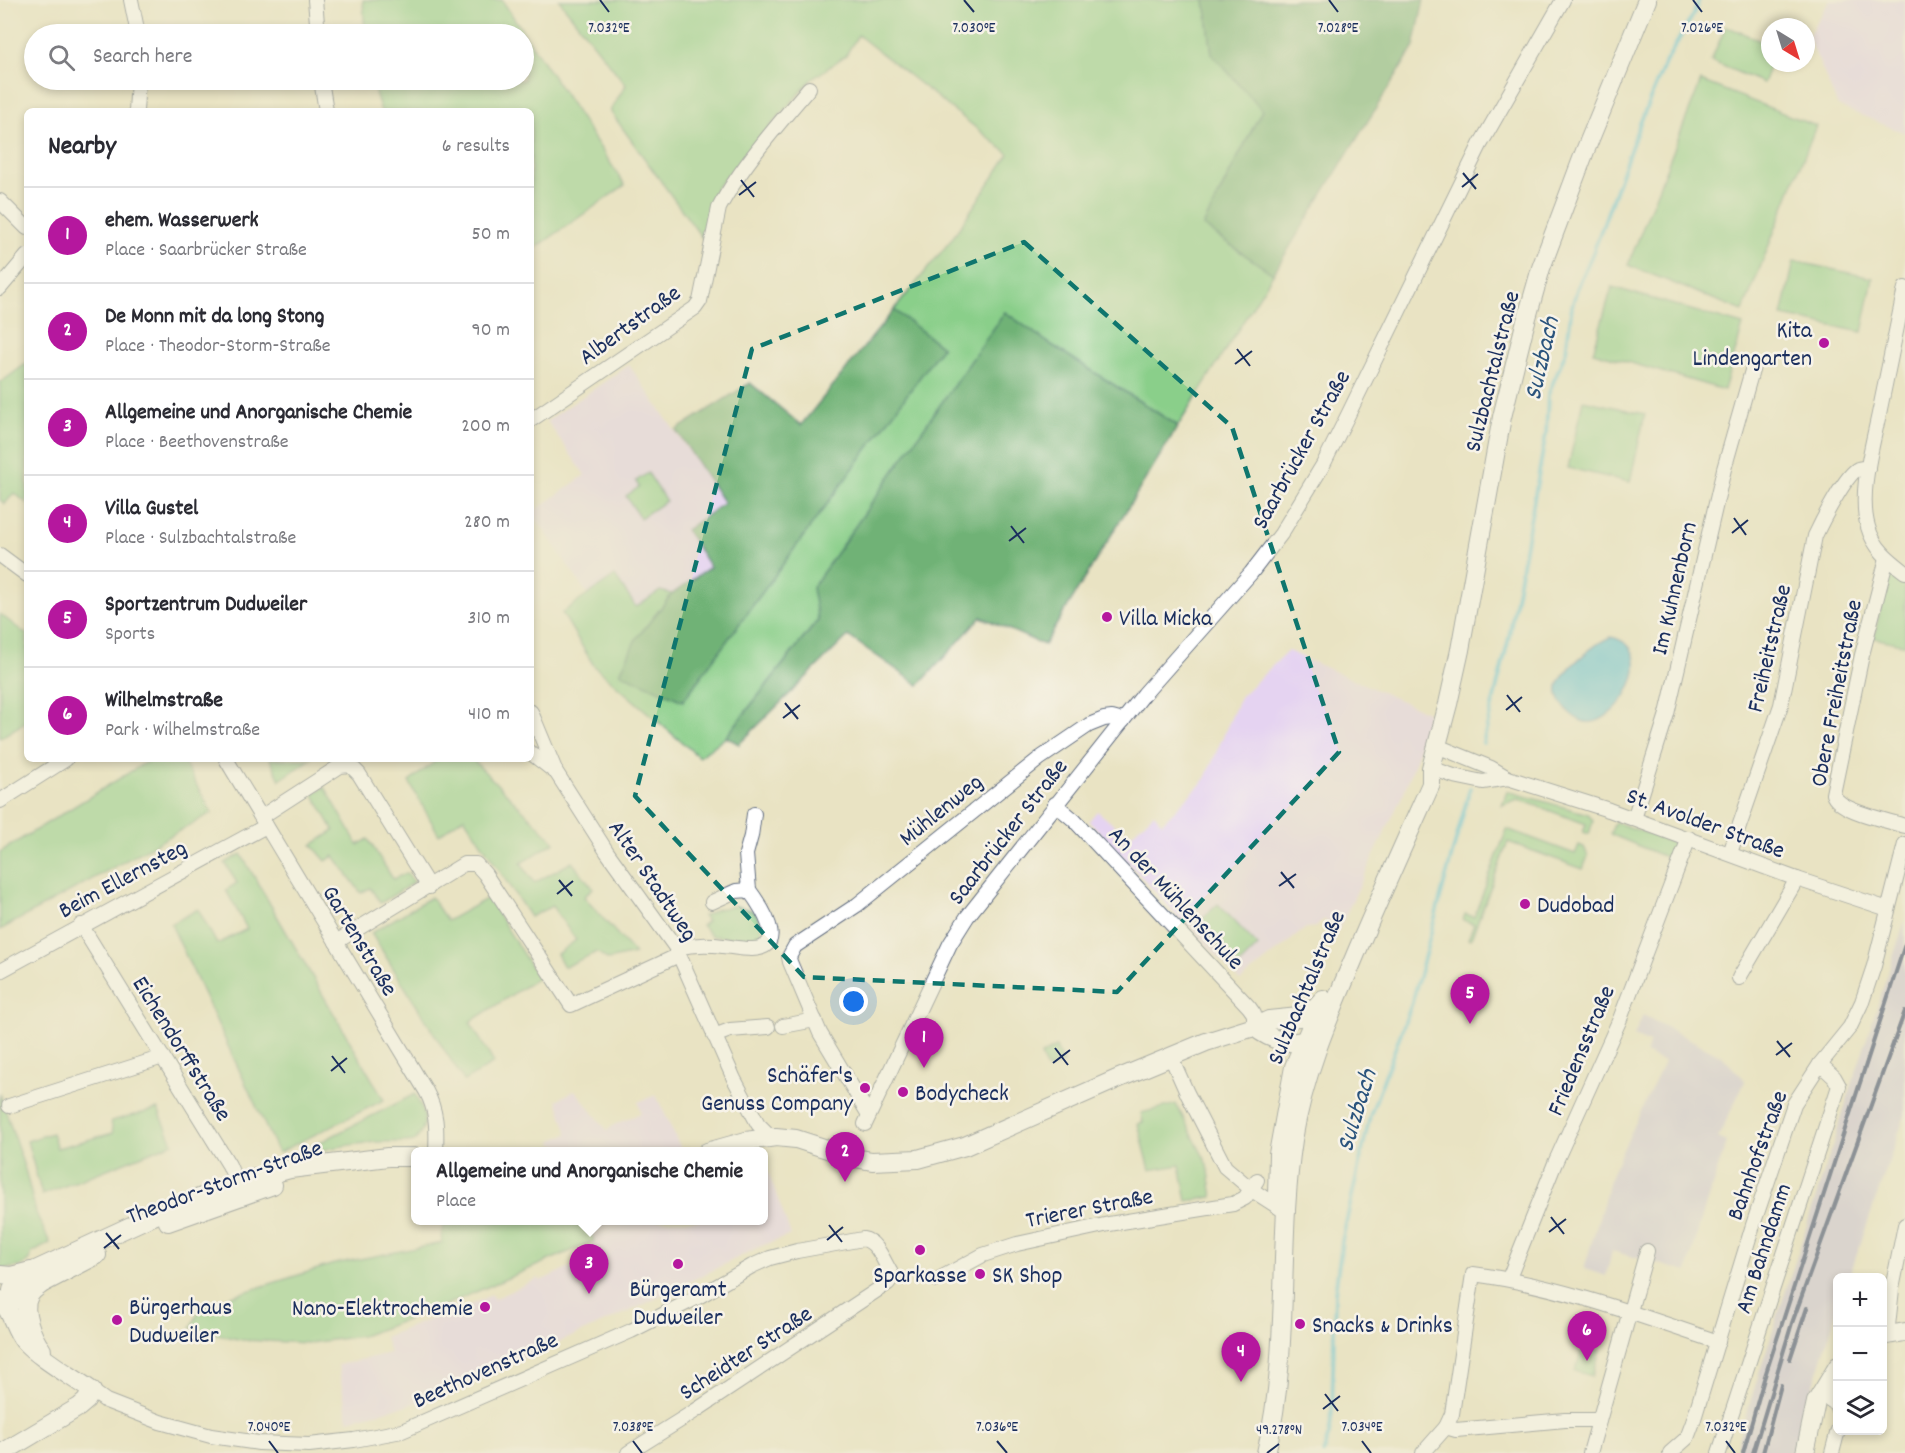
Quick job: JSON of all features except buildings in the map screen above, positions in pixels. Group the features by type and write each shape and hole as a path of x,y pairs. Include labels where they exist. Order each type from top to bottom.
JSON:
{"main road":[{"name":"Sulzbachtalstraße","path":"1306,1041 1437,746 1460,650 1502,417 1541,267 1585,151 1647,0"},
{"name":"Sulzbachtalstraße","path":"1266,1453 1278,1387 1285,1239 1282,1210 1284,1158 1296,1120 1305,1068 1431,784 1426,774"},
{"path":"728,1147 771,1137 796,1139 855,1158 872,1161 918,1159 965,1146 1229,1034 1269,1020 1299,1017 1311,1012 1323,999"},
{"path":"1288,1018 1306,1041 1305,1068"},
{"path":"1254,1027 1264,1035 1292,1043 1312,1039 1323,1031"},
{"path":"1283,1042 1305,1068"},
{"name":"Theodor-Storm-Straße","path":"7,1292 41,1275 290,1169 387,1157 411,1157"},
{"name":"Beethovenstraße","path":"7,1292 40,1348 60,1368 92,1391"},
{"path":"1805,1453 1816,1402 1833,1374"},
{"path":"2,1453 79,1407 92,1391"}],"street":[{"path":"131,0 136,24"},
{"path":"315,0 317,24"},
{"name":"Saarbrücker Straße","path":"815,1020 820,1033 856,1093 867,1120 950,944 987,890 1123,721 1251,573 1281,534 1306,494 1348,415 1480,145 1563,0"},
{"name":"Albertstraße","path":"534,418 695,308 700,301 719,208 777,126 809,88"},
{"path":"136,108 137,90"},
{"path":"323,90 326,108"},
{"path":"0,201 24,225"},
{"path":"0,288 24,260"},
{"path":"1905,288 1868,468 1865,504 1868,525 1875,545 1905,572"},
{"name":"Im Kuhnenborn","path":"1634,819 1666,714 1724,469 1753,367"},
{"name":"Freiheitstraße","path":"1730,853 1781,705 1815,536 1821,522 1850,476 1858,469 1868,468"},
{"path":"1,558 24,574"},
{"name":"Obere Freiheitstraße","path":"1887,558 1860,664 1833,794 1840,805 1905,826"},
{"name":"Mühlenweg","path":"815,1020 790,962 791,951 857,904 1075,733 1104,719 1112,718 1123,721"},
{"name":"Alter Stadtweg","path":"534,719 556,772 607,852 678,952 714,1036 751,1112 758,1124 771,1137"},
{"name":"St. Avolder Straße","path":"1437,746 1491,768 1508,778 1634,819 1797,879 1888,909"},
{"path":"534,755 556,772"},
{"path":"0,801 61,762"},
{"name":"Gartenstraße","path":"228,762 430,1099 437,1121 436,1147"},
{"name":"Beim Ellernsteg","path":"0,971 263,822 340,766 351,765 359,774 429,887"},
{"name":"St. Avolder Straße","path":"1426,774 1454,776 1483,782 1508,778"},
{"name":"An der Mühlenschule","path":"1056,804 1074,820 1249,1007 1254,1014 1254,1027"},
{"path":"336,942 464,864 476,864 485,874 571,1005 691,945 753,949 763,947 772,934 770,925 749,890 746,854 754,814"},
{"name":"Friedensstraße","path":"1509,1278 1555,1163 1620,1019 1689,838"},
{"name":"Bahnhofstraße","path":"1670,1453 1687,1438 1753,1224 1794,1104 1820,1064 1850,1027 1862,1002 1874,966 1905,844"},
{"path":"1739,978 1797,879"},
{"path":"712,902 736,891 749,890"},
{"name":"Eichendorffstraße","path":"81,926 229,1165 239,1189"},
{"path":"783,1026 815,1020"},
{"path":"714,1036 730,1030 768,1028"},
{"path":"9,1106 163,1057"},
{"path":"1171,1057 1186,1093 1230,1172 1239,1179 1255,1185 1282,1210"},
{"name":"Am Bahndamm","path":"1719,1453 1839,1086 1834,1077 1820,1064"},
{"name":"Trierer Straße","path":"937,1280 983,1255 1017,1244 1109,1224 1233,1204 1245,1198 1270,1168 1284,1158"},
{"path":"1892,1334 1892,1289 1905,1225"},
{"name":"Beethovenstraße","path":"92,1391 106,1401 160,1422 211,1436 259,1443 309,1445 354,1440 402,1431 631,1331 770,1258 797,1251 868,1240 873,1244 891,1273 891,1279 885,1286"},
{"path":"1590,1453 1647,1251"},
{"path":"1423,1453 1446,1427 1452,1414 1473,1274 1509,1278 1630,1312 1718,1342"},
{"name":"Scheidter Straße","path":"628,1453 885,1286"},
{"path":"1821,1393 1833,1402"},
{"path":"1446,1427 1456,1430 1565,1420 1599,1420"},
{"path":"1832,1453 1837,1435"}],"highlighted area":[{"path":"1024,242 1232,427 1339,752 1117,992 804,977 635,796 752,349"}],"shaded area":[{"path":"1830,0 1905,0 1905,133 1838,106 1815,52 1815,25"},
{"path":"629,365 725,503 710,567 672,594 660,591 636,607 615,576 588,595 534,516 534,512 585,475 547,421"},
{"path":"1288,651 1429,713 1404,792 1337,933 1324,919 1316,927 1306,928 1240,981 1089,821 1097,811 1129,837 1154,813 1162,823 1204,781 1240,697"},
{"path":"1905,920 1905,1115 1850,1273 1833,1273 1833,1323 1793,1453 1736,1453 1739,1436"},
{"path":"1643,1015 1722,1056 1745,1081 1718,1138 1727,1142 1702,1216 1687,1272 1612,1251 1606,1276 1584,1269 1612,1173 1664,1062 1645,1053 1650,1043 1634,1036"},
{"path":"575,1090 607,1130 641,1113 638,1102 656,1095 680,1147 569,1147 552,1144 553,1140 568,1134 557,1100"},
{"path":"768,1172 791,1235 759,1247 639,1307 455,1388 409,1405 348,1420 338,1365 390,1353 385,1337 445,1313 447,1316 491,1295 494,1299 539,1278 540,1281 585,1261 594,1241 588,1225 768,1225"}],"green space":[{"path":"363,0 502,0 518,24 364,24"},
{"path":"559,0 1205,0 1212,54 1262,110 1203,226 1273,274 1178,426 1047,342 1005,312 818,620 726,737 699,757 594,666 562,613 615,576 636,607 660,591 672,594 636,639 942,347 894,310 951,240 1009,154 858,35 846,55 811,80 716,188 702,238 610,111 626,85"},
{"path":"1205,0 1424,0 1414,47 1273,274 1203,226 1262,110 1212,54"},
{"path":"1726,26 1761,41 1761,72 1767,72 1763,83 1711,61"},
{"path":"534,48 625,185 534,249 534,108 380,108 374,90 534,90"},
{"path":"1701,81 1816,126 1743,311 1628,265"},
{"path":"1794,261 1873,278 1862,332 1782,316"},
{"path":"1612,287 1743,325 1724,390 1593,352"},
{"path":"894,310 942,347 683,701 620,673 636,639 672,594 710,567 686,530 724,503 676,430 750,383 801,425"},
{"path":"1005,312 1047,342 1178,426 1044,645 981,617 919,685 848,636 739,744 726,737 818,620 812,588"},
{"path":"24,365 24,501 14,493 5,504 0,500 0,383"},
{"path":"1583,400 1645,414 1630,482 1568,468"},
{"path":"648,473 666,501 640,518 626,496 639,487 636,481"},
{"path":"1889,568 1905,580 1905,645 1874,638"},
{"path":"0,614 24,633 24,723 0,738"},
{"path":"146,762 184,762 212,813 0,930 0,852"},
{"path":"271,762 307,762 280,780"},
{"path":"434,762 475,762 555,842 521,863 534,883 572,862 593,888 584,897 635,954 608,960 597,952 564,967 557,954 576,940 552,906 530,917 464,817 439,835 409,782"},
{"path":"325,787 358,845 368,839 393,879 407,873 414,882 381,903 370,888 361,893 334,856 326,861 312,845 334,831 313,793"},
{"path":"1507,791 1588,814 1593,821 1589,834 1583,832 1586,824 1518,799 1502,805"},
{"path":"1615,822 1672,842 1676,848 1670,859 1610,834"},
{"path":"1507,829 1575,854 1579,845 1584,847 1588,856 1583,869 1508,842 1471,939 1468,939 1474,924 1463,920 1465,914 1474,917"},
{"path":"241,854 384,1100 278,1153 171,924 198,909 217,944 247,929 226,890 237,883 225,863"},
{"path":"431,897 447,921 488,898 538,978 470,1022 494,1063 464,1081 371,933"},
{"path":"1218,904 1258,946 1237,967 1196,924"},
{"path":"735,906 754,911 762,927 760,937 750,939 711,936 702,925 707,921 703,916 717,909"},
{"path":"1056,1047 1063,1063 1047,1070 1041,1055"},
{"path":"0,1093 26,1173 36,1213 50,1243 32,1253 28,1262 19,1267 0,1269"},
{"path":"415,1094 421,1107 424,1123 415,1141 354,1144 285,1160"},
{"path":"1176,1104 1208,1165 1213,1197 1187,1201 1180,1165 1150,1170 1138,1124 1143,1122 1141,1113"},
{"path":"158,1109 173,1143 42,1195 27,1141 52,1133 57,1148 113,1133 111,1121"},
{"path":"443,1225 588,1225 594,1241 436,1309 362,1336 309,1343 242,1340 191,1328 202,1305 334,1264 442,1243"},
{"path":"1583,1346 1600,1351 1592,1376 1575,1371"}],"water":[{"path":"1611,637 1627,645 1634,657 1635,672 1630,688 1608,715 1595,721 1582,721 1564,707 1559,697 1558,686 1566,672 1581,657"}],"waterway":[{"name":"Sulzbach","path":"1483,743 1508,642 1546,434 1548,395 1566,351 1572,306 1638,128 1665,63 1692,17 1699,0"},
{"name":"Sulzbach","path":"1323,1453 1329,1435 1332,1413 1335,1293 1342,1241 1370,1116 1412,1003 1470,788"}],"railway":[{"path":"1743,1453 1764,1379 1905,944"},
{"path":"1753,1453 1792,1323 1905,1011"},
{"path":"1790,1359 1807,1308"},
{"path":"1763,1453 1781,1385"}],"place":[{"name":"Kita Lindengarten","path":"1824,343"},
{"name":"Villa Micka","path":"1107,617"},
{"name":"Dudobad","path":"1525,904"},
{"name":"Sportzentrum Dudweiler","path":"1470,1024"},
{"name":"ehem. Wasserwerk","path":"924,1068"},
{"name":"Schäfer's Genuss Company","path":"865,1088"},
{"name":"Bodycheck","path":"903,1092"},
{"name":"De Monn mit da long Stong","path":"845,1182"},
{"name":"Sparkasse","path":"920,1250"},
{"name":"Bürgeramt Dudweiler","path":"678,1264"},
{"name":"SK Shop","path":"980,1274"},
{"name":"Allgemeine und Anorganische Chemie","path":"589,1294"},
{"name":"Nano-Elektrochemie","path":"485,1307"},
{"name":"Bürgerhaus Dudweiler","path":"117,1320"},
{"name":"Snacks & Drinks","path":"1300,1324"},
{"name":"Wilhelmstraße","path":"1587,1361"},
{"name":"Villa Gustel","path":"1241,1382"}]}
